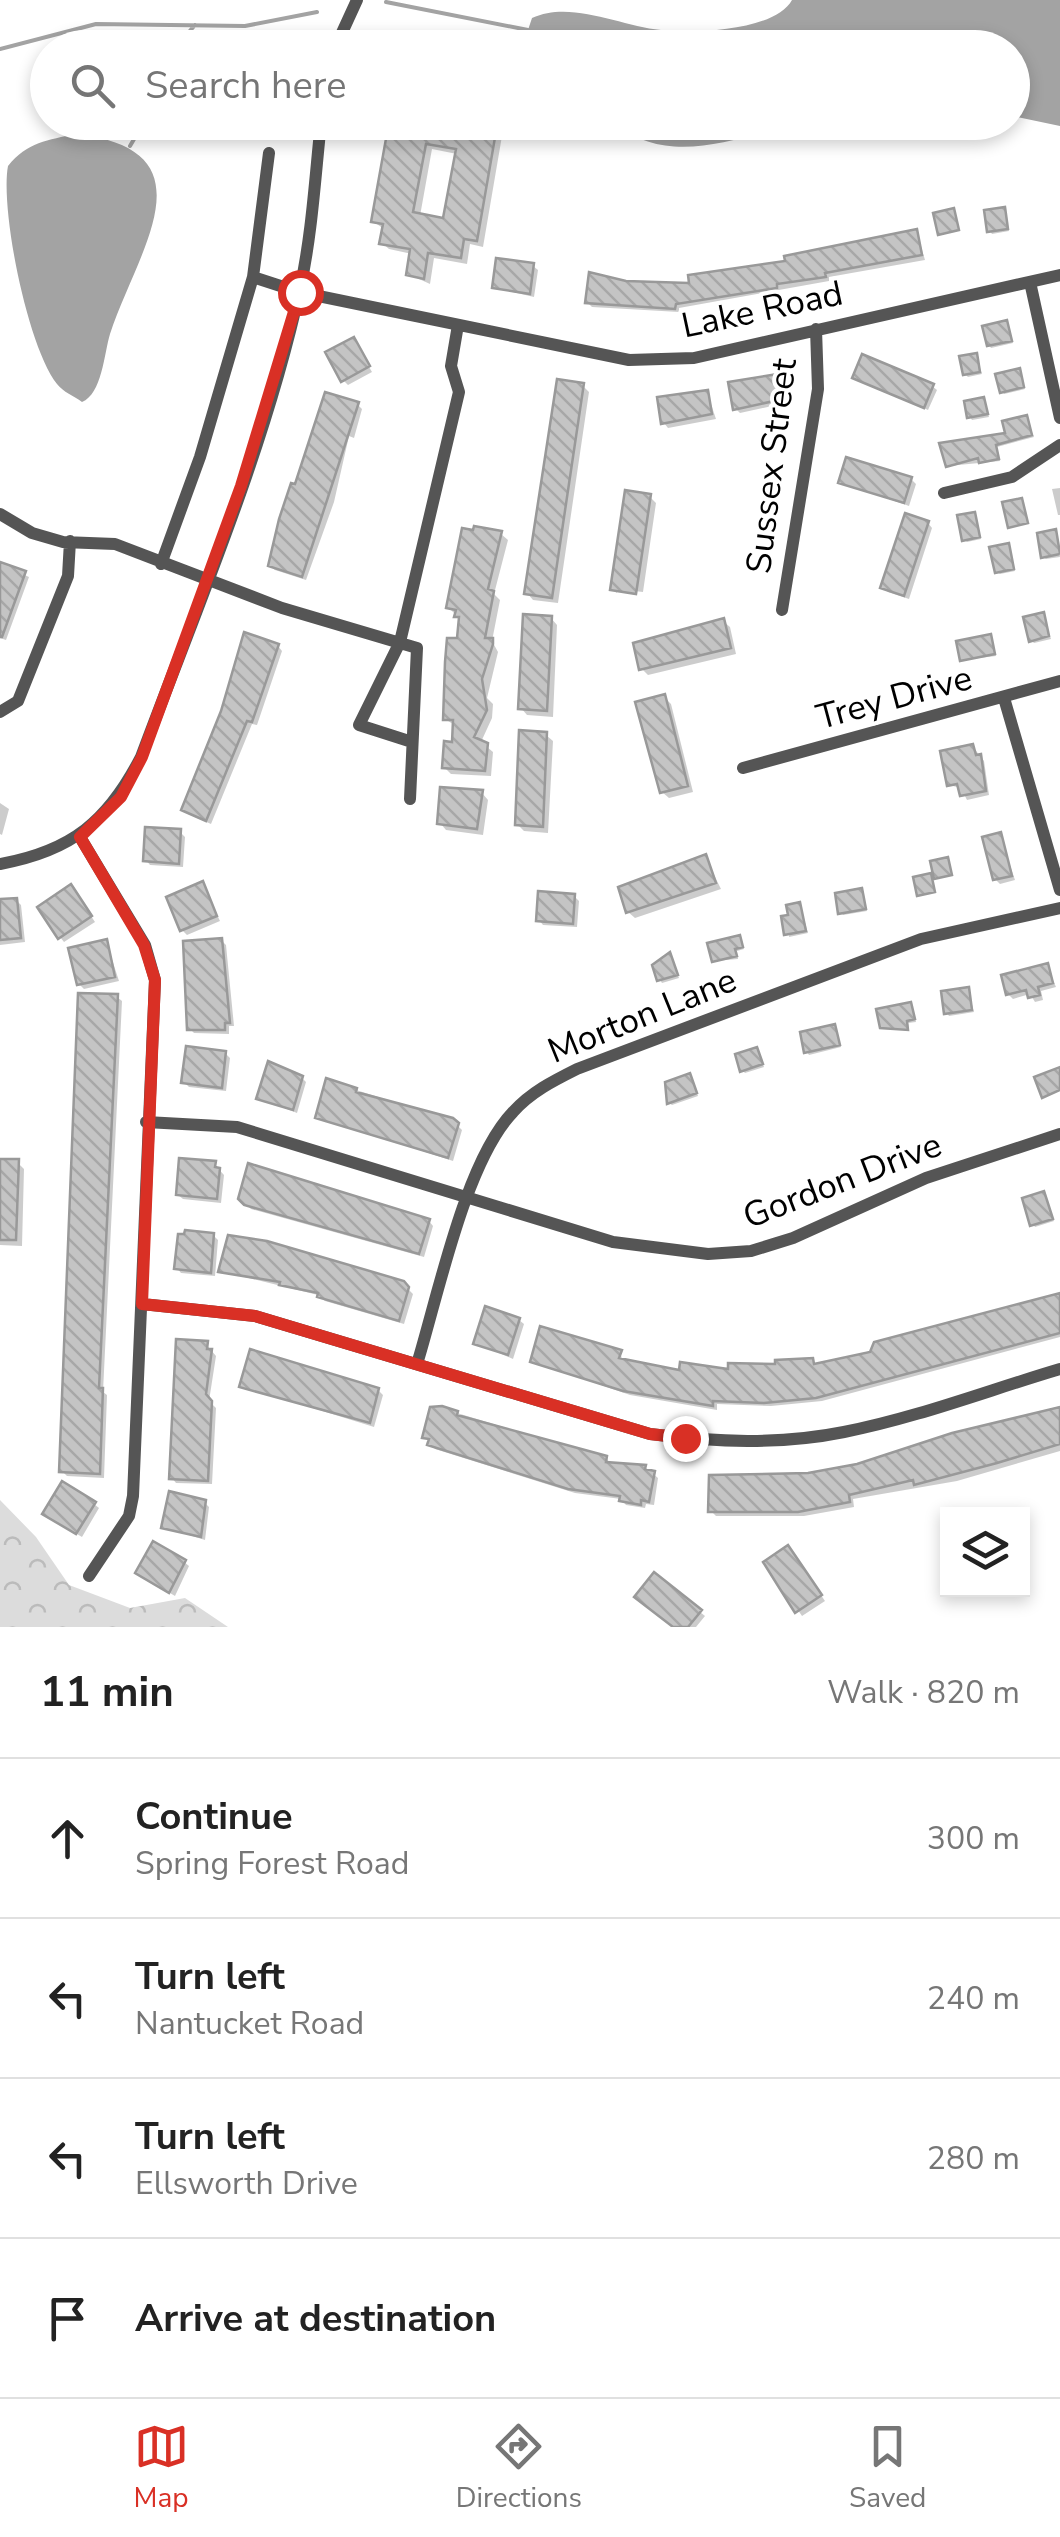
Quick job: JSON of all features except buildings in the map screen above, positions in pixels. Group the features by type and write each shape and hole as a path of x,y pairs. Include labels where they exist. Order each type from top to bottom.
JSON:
{"street":[{"path":"343,30 357,0"},
{"path":"0,864 30,858 80,837 121,797 142,757 241,486 300,292 319,140"},
{"path":"162,564 200,457 253,277 268,154"},
{"name":"Lake Road","path":"253,277 300,292 629,360 694,358 1060,276"},
{"path":"1030,282 1060,418"},
{"path":"412,742 360,725 400,642 459,392 451,366 458,325"},
{"name":"Sussex Street","path":"782,610 818,389 816,330"},
{"path":"944,493 1012,476 1060,446"},
{"path":"0,514 32,533 115,544 206,581 417,648 410,799"},
{"path":"0,712 18,701 68,576 70,540"},
{"name":"Trey Drive","path":"744,768 1060,682"},
{"path":"1004,698 1060,890"},
{"path":"80,837 144,945 155,980 146,1122 134,1496 129,1516 88,1576"},
{"name":"Morton Lane","path":"416,1364 468,1198 492,1138 512,1112 540,1088 577,1069 921,939 1060,908"},
{"name":"Gordon Drive","path":"146,1122 237,1127 614,1242 670,1252 752,1251 810,1230 926,1178 1060,1134"},
{"path":"142,1304 255,1316 650,1434 728,1441 844,1432 1060,1369"}],"green space":[{"path":"0,1500 36,1537 69,1585 130,1608 185,1598 228,1627 0,1627"}],"shaded area":[{"path":"792,0 1060,0 1060,126 1030,120 1030,30 712,30 752,24 783,10"},
{"path":"563,12 661,30 528,30 532,18"},
{"path":"102,140 119,144 144,160 155,182 156,209 148,238 110,334 98,382 82,402 57,384 46,365 26,309 12,243 8,166 39,143"},
{"path":"645,140 731,140 703,146"}],"waterway":[{"path":"386,2 528,30"},
{"path":"73,30 96,24 245,26 317,12"},
{"path":"191,30 195,25"},
{"path":"0,49 30,41"},
{"path":"130,146 134,140"}],"route":[{"path":"300,292 241,486 142,757 121,797 80,837 144,945 155,980 146,1122 142,1304 255,1316 650,1434 685,1438"}]}
